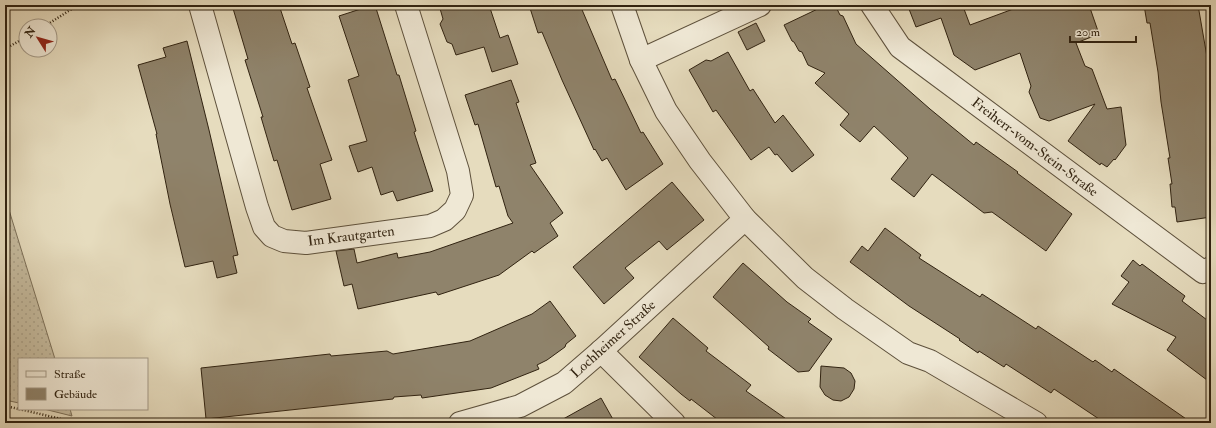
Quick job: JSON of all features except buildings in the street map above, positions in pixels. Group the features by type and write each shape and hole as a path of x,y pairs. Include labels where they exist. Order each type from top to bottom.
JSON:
{"street":[{"name":"Im Krautgarten","path":"200,5 264,227 272,236 284,241 306,243 430,226 444,220 455,210 462,195 458,171 406,5"},
{"path":"622,5 641,60 666,111 700,161 745,219 805,278 845,309 902,349 908,353 930,361 1036,423"},
{"path":"641,60 760,5"},
{"name":"Freiherr-vom-Stein-Straße","path":"872,5 900,47 1203,272 1211,268"},
{"name":"Lochheimer Straße","path":"460,423 520,406 564,383 745,219"},
{"path":"601,351 674,423"}],"path":[{"path":"58,18 78,5"},
{"path":"5,48 18,41"},
{"path":"5,406 18,409"},
{"path":"23,410 78,423"}],"shaded area":[{"path":"5,197 55,358 18,358 18,403 5,400"},
{"path":"48,410 70,410 72,416"}]}
